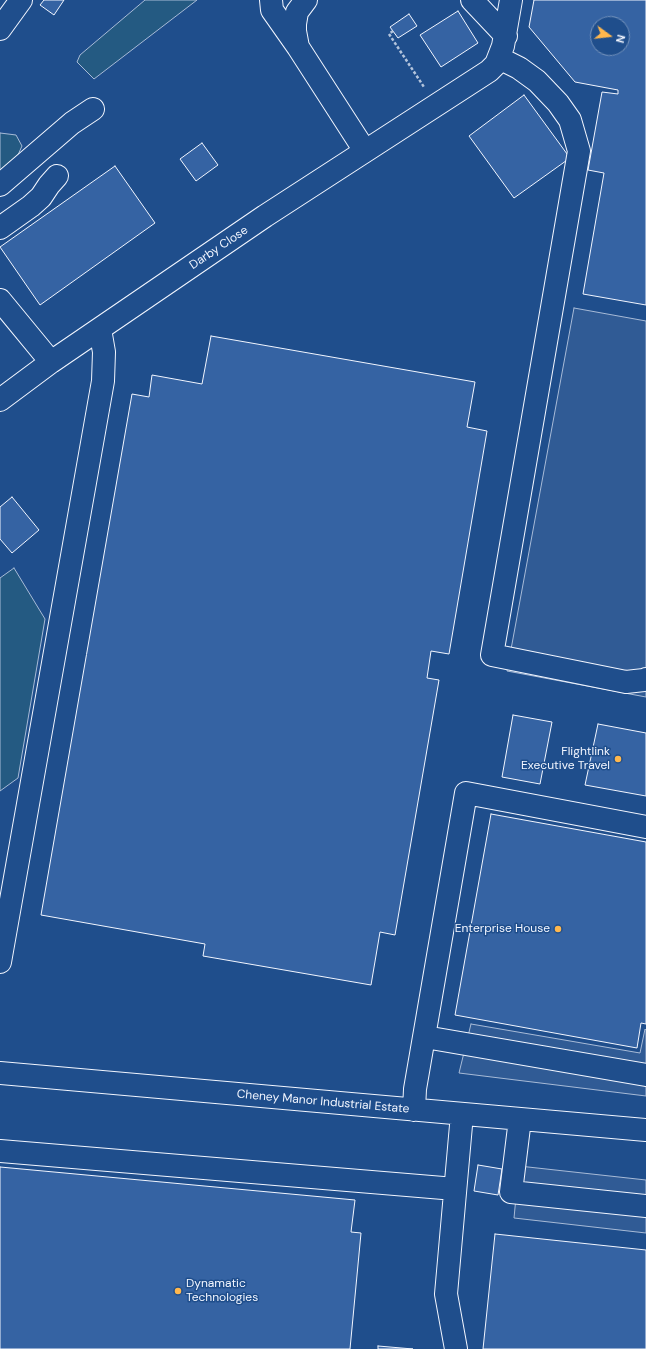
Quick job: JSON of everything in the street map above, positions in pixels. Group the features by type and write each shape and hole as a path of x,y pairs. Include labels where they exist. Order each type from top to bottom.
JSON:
{"street":[{"path":"0,29 21,0"},
{"path":"270,0 272,10 298,47 365,151"},
{"path":"298,47 295,24 298,12 306,0"},
{"path":"472,0 506,36"},
{"path":"512,0 506,36 499,58 519,68 537,81 558,103 570,120 579,151 492,655 626,682 646,679"},
{"name":"Darby Close","path":"0,400 51,362 265,216 365,151 435,97 490,71 499,58"},
{"path":"0,185 72,123 93,109"},
{"path":"0,228 41,197 48,185 57,176"},
{"path":"0,300 51,362"},
{"path":"0,962 103,381 104,352 100,329"},
{"path":"414,1110 415,1089 466,793 646,827"},
{"path":"425,1037 646,1074"},
{"name":"Cheney Manor Industrial Estate","path":"0,1073 646,1130"},
{"path":"456,1349 446,1294 462,1114"},
{"path":"520,1119 512,1192 646,1206"},
{"path":"0,1151 455,1189"}],"path":[{"path":"393,31 390,34 435,97"}],"shaded area":[{"path":"145,0 197,0 94,79 77,62 80,55"},
{"path":"0,133 16,135 22,146 17,157 0,172"},
{"path":"574,308 646,321 646,697 507,671"},
{"path":"14,568 45,619 18,778 0,791 0,578"},
{"path":"471,1024 640,1053 645,1029 646,1096 459,1073"},
{"path":"519,1166 646,1180 646,1233 514,1218"}],"building":[{"path":"44,0 64,0 54,15 40,5"},
{"path":"534,0 646,0 646,305 583,294 604,173 588,170 602,92 618,94 618,90 575,82 529,27"},
{"path":"458,11 478,43 441,67 420,35"},
{"path":"409,14 417,26 398,38 390,27"},
{"path":"524,95 570,158 514,198 469,136"},
{"path":"202,143 218,165 196,181 180,159"},
{"path":"115,166 155,223 40,305 0,247"},
{"path":"211,336 475,382 467,427 487,431 449,654 431,651 427,678 439,680 395,935 380,932 371,985 203,956 205,944 41,915 132,394 149,397 152,375 202,384"},
{"path":"12,497 39,530 12,553 0,539 0,507"},
{"path":"513,715 552,722 540,784 502,777"},
{"name":"Flightlink Executive Travel","path":"598,724 646,733 646,796 585,785"},
{"name":"Enterprise House","path":"491,814 646,842 646,1024 641,1023 637,1048 455,1015"},
{"path":"478,1165 502,1169 498,1195 474,1191"},
{"name":"Dynamatic Technologies","path":"0,1167 355,1200 351,1232 361,1233 350,1349 0,1349"},
{"path":"495,1234 646,1250 646,1349 483,1349"},
{"path":"378,1346 413,1349 378,1349"}],"place":[{"name":"Flightlink Executive Travel","path":"618,759"},
{"name":"Enterprise House","path":"558,929"},
{"name":"Dynamatic Technologies","path":"178,1291"}]}
